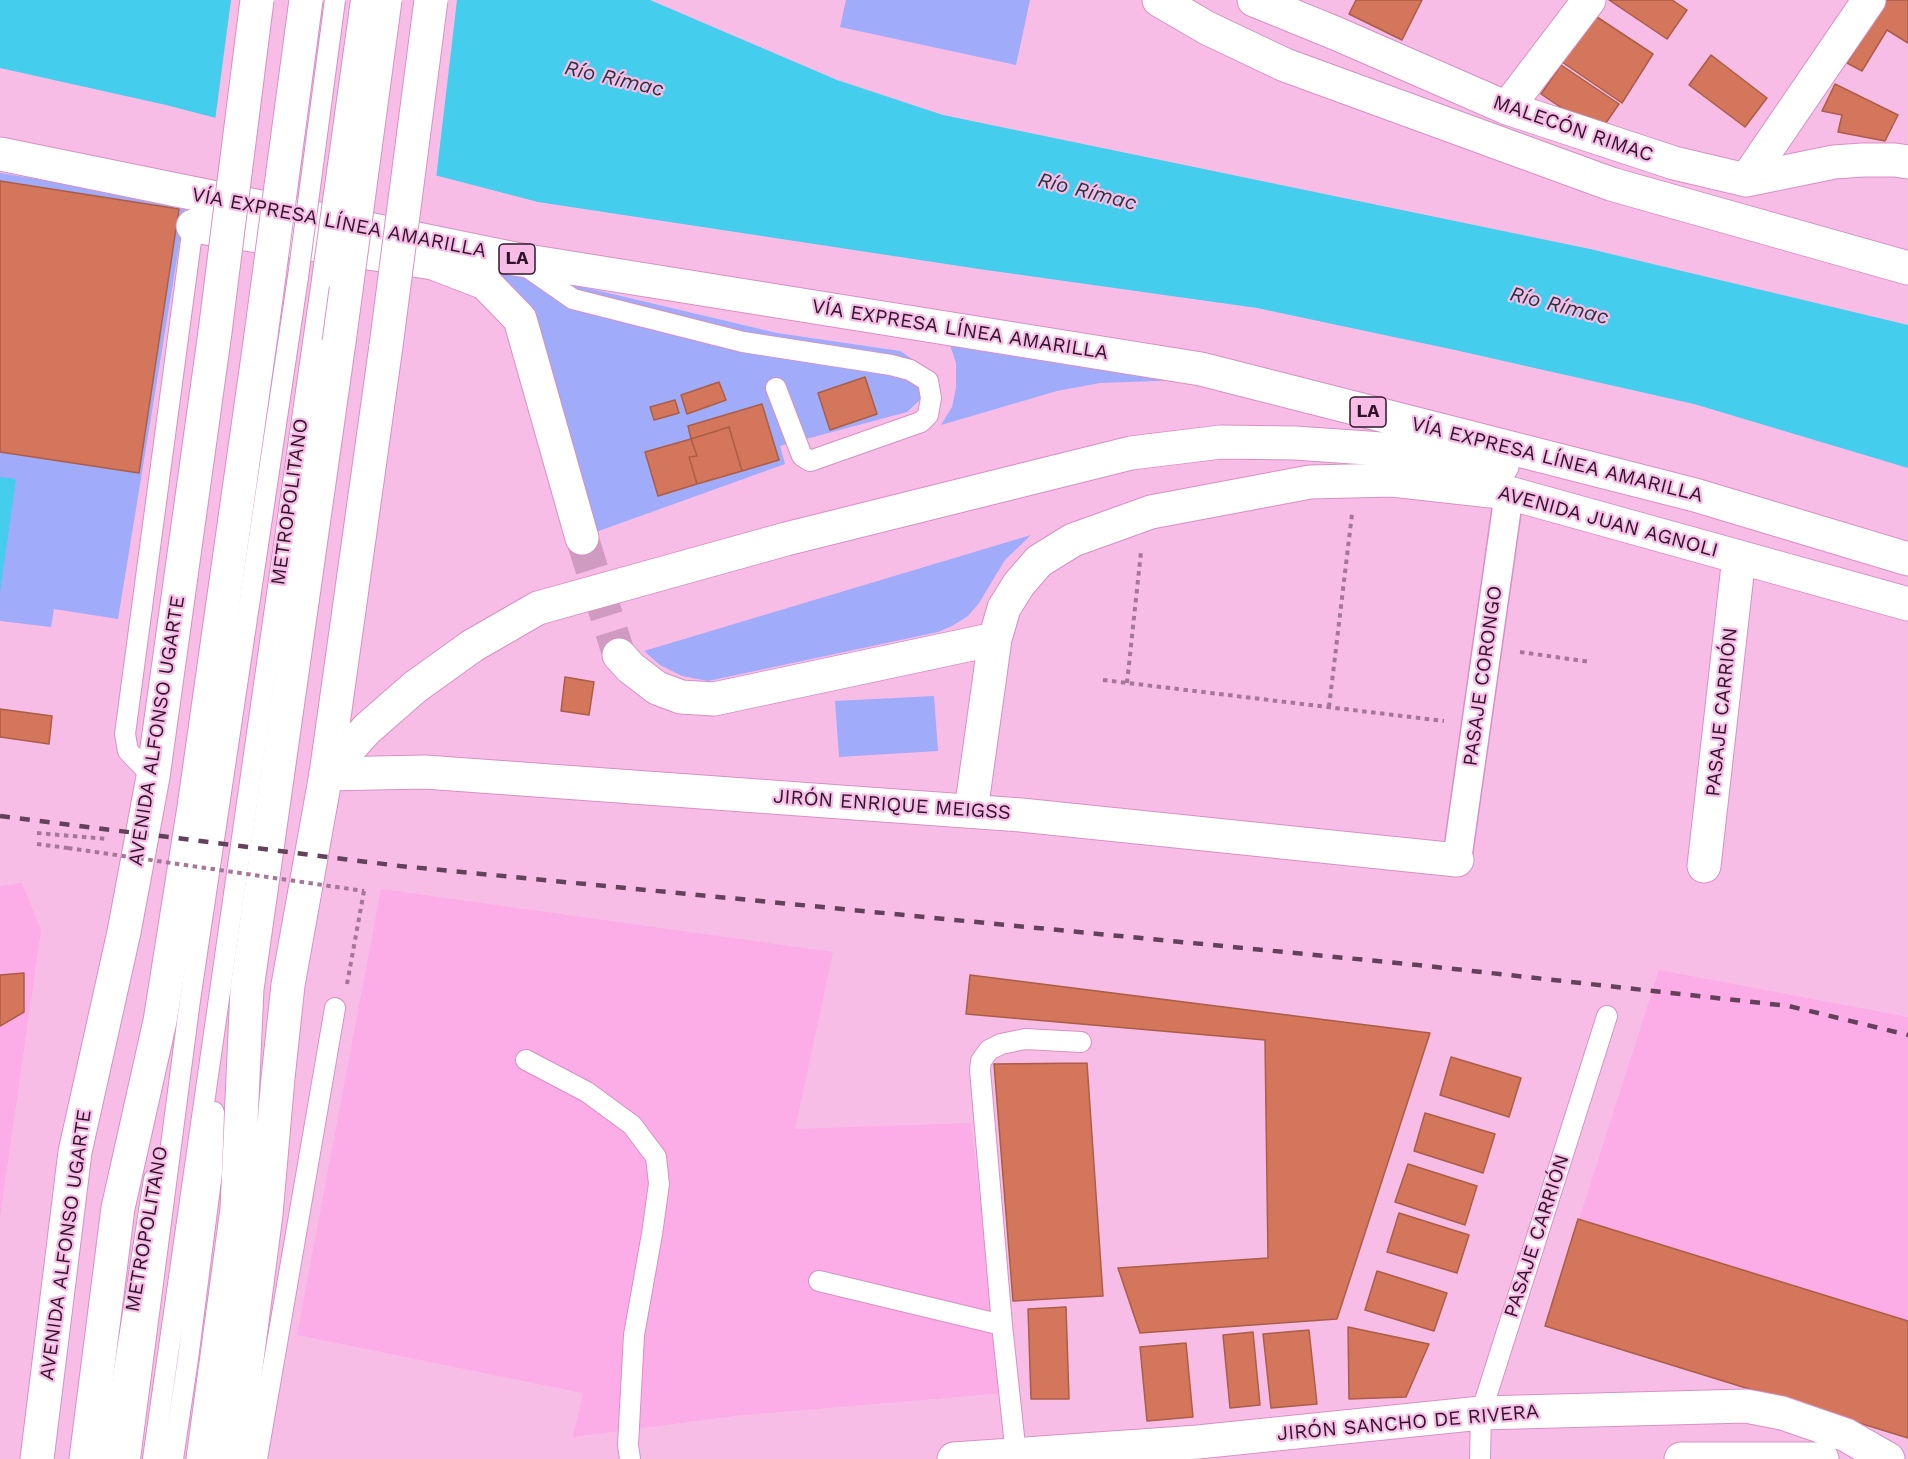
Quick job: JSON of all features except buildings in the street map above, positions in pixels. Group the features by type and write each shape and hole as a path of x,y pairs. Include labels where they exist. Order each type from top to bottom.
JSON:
{"main road":[{"name":"AVENIDA ALFONSO UGARTE","path":"37,1459 75,1152 124,932 153,777 216,332 257,0"},
{"path":"86,1459 118,1208 160,1021 194,807 306,0"},
{"path":"203,1459 237,1209 247,989 385,0"},
{"path":"234,1459 266,1214 288,985 326,774 386,346 431,0"},
{"path":"1159,0 1207,28 1285,65 1611,184 1908,268"},
{"name":"MALECÓN RIMAC","path":"1254,0 1507,108 1674,163 1746,180 1834,162 1874,160 1908,162"},
{"path":"1507,108 1589,0"},
{"path":"1746,180 1869,0"},
{"name":"VÍA EXPRESA LÍNEA AMARILLA","path":"0,154 515,259 1201,369 1695,495 1906,559"},
{"path":"193,226 433,263 485,282 520,320 582,538"},
{"path":"326,774 367,729 415,687 472,646 537,608 786,539 1131,453 1221,442 1382,448 1470,460 1540,474 1624,495 1695,495"},
{"name":"AVENIDA JUAN AGNOLI","path":"971,811 995,639 1004,608 1018,584 1039,561 1073,540 1151,512 1310,482 1392,480 1509,493 1908,604"},
{"name":"PASAJE CARRIÓN","path":"1704,866 1739,557"},
{"path":"619,655 631,668 657,688 681,698 714,699 995,639"},
{"name":"JIRÓN ENRIQUE MEIGSS","path":"326,774 425,772 971,811 1456,860"},
{"path":"242,1093 284,1025"},
{"path":"242,1093 259,1131 266,1214"},
{"name":"JIRÓN SANCHO DE RIVERA","path":"954,1459 1016,1455 1199,1451 1481,1413 1746,1406 1782,1413 1846,1435 1888,1459"},
{"path":"1681,1459 1822,1459"}],"street":[{"name":"PASAJE CORONGO","path":"1456,860 1509,493"}],"lane":[{"name":"METROPOLITANO","path":"130,1459 190,1000 298,277 335,0"},
{"name":"METROPOLITANO","path":"153,1459 361,0"},
{"path":"153,777 128,751 125,734 193,226"},
{"path":"515,259 573,298 743,342 910,370 928,381 931,398 928,415 921,422 810,461 802,456 776,388"},
{"name":"METROPOLITANO","path":"110,1459 153,1182 190,1000"},
{"path":"256,1459 340,1002"},
{"name":"METROPOLITANO","path":"173,1459 212,1172 218,1004"},
{"name":"PASAJE CARRIÓN","path":"1480,1459 1481,1413 1607,1016"},
{"path":"1016,1455 1002,1325 981,1061 989,1050 1001,1044 1025,1039 1081,1042"},
{"path":"526,1060 587,1092 632,1125 656,1157 659,1184 634,1335 628,1445 630,1459"},
{"path":"819,1281 1002,1325"}],"path":[{"path":"1329,707 1356,481"},
{"path":"1127,683 1139,557 1151,512"},
{"path":"1487,647 1591,662"},
{"path":"1103,680 1476,725"},
{"path":"37,833 108,839"},
{"path":"37,844 364,891 340,1002"}],"shaded area":[{"path":"846,0 1030,0 1016,65 840,27"},
{"path":"0,173 186,203 118,619 54,609 51,627 0,621"},
{"path":"485,261 566,283 777,333 900,351 917,362 923,380 921,399 907,412 780,446 785,464 596,532 538,340 516,290"},
{"path":"950,345 1185,380 1100,383 1057,391 941,425 952,407 956,388 956,363"},
{"path":"1031,535 1005,560 979,603 968,616 938,632 708,681 682,676 660,665 644,651"},
{"path":"934,696 938,751 839,757 835,701"},
{"path":"22,883 41,930 0,1217 0,886"},
{"path":"381,889 833,952 795,1129 971,1123 1004,1393 734,1416 573,1437 583,1393 297,1335"},
{"path":"1659,970 1908,1017 1908,1438 1545,1326"}],"water":[{"name":"Río Rímac","path":"0,0 650,0 837,80 943,115 1590,249 1908,325 1908,468 1694,404 1257,308 979,269 538,202 166,105 0,68"},
{"path":"0,477 16,479 0,592"}],"pier":[{"path":"231,0 457,0 436,179 215,121"}],"tunnel":[{"path":"582,538 619,655"}],"railway":[{"path":"0,816 400,866 1418,965 1789,1006 1908,1035"}]}
